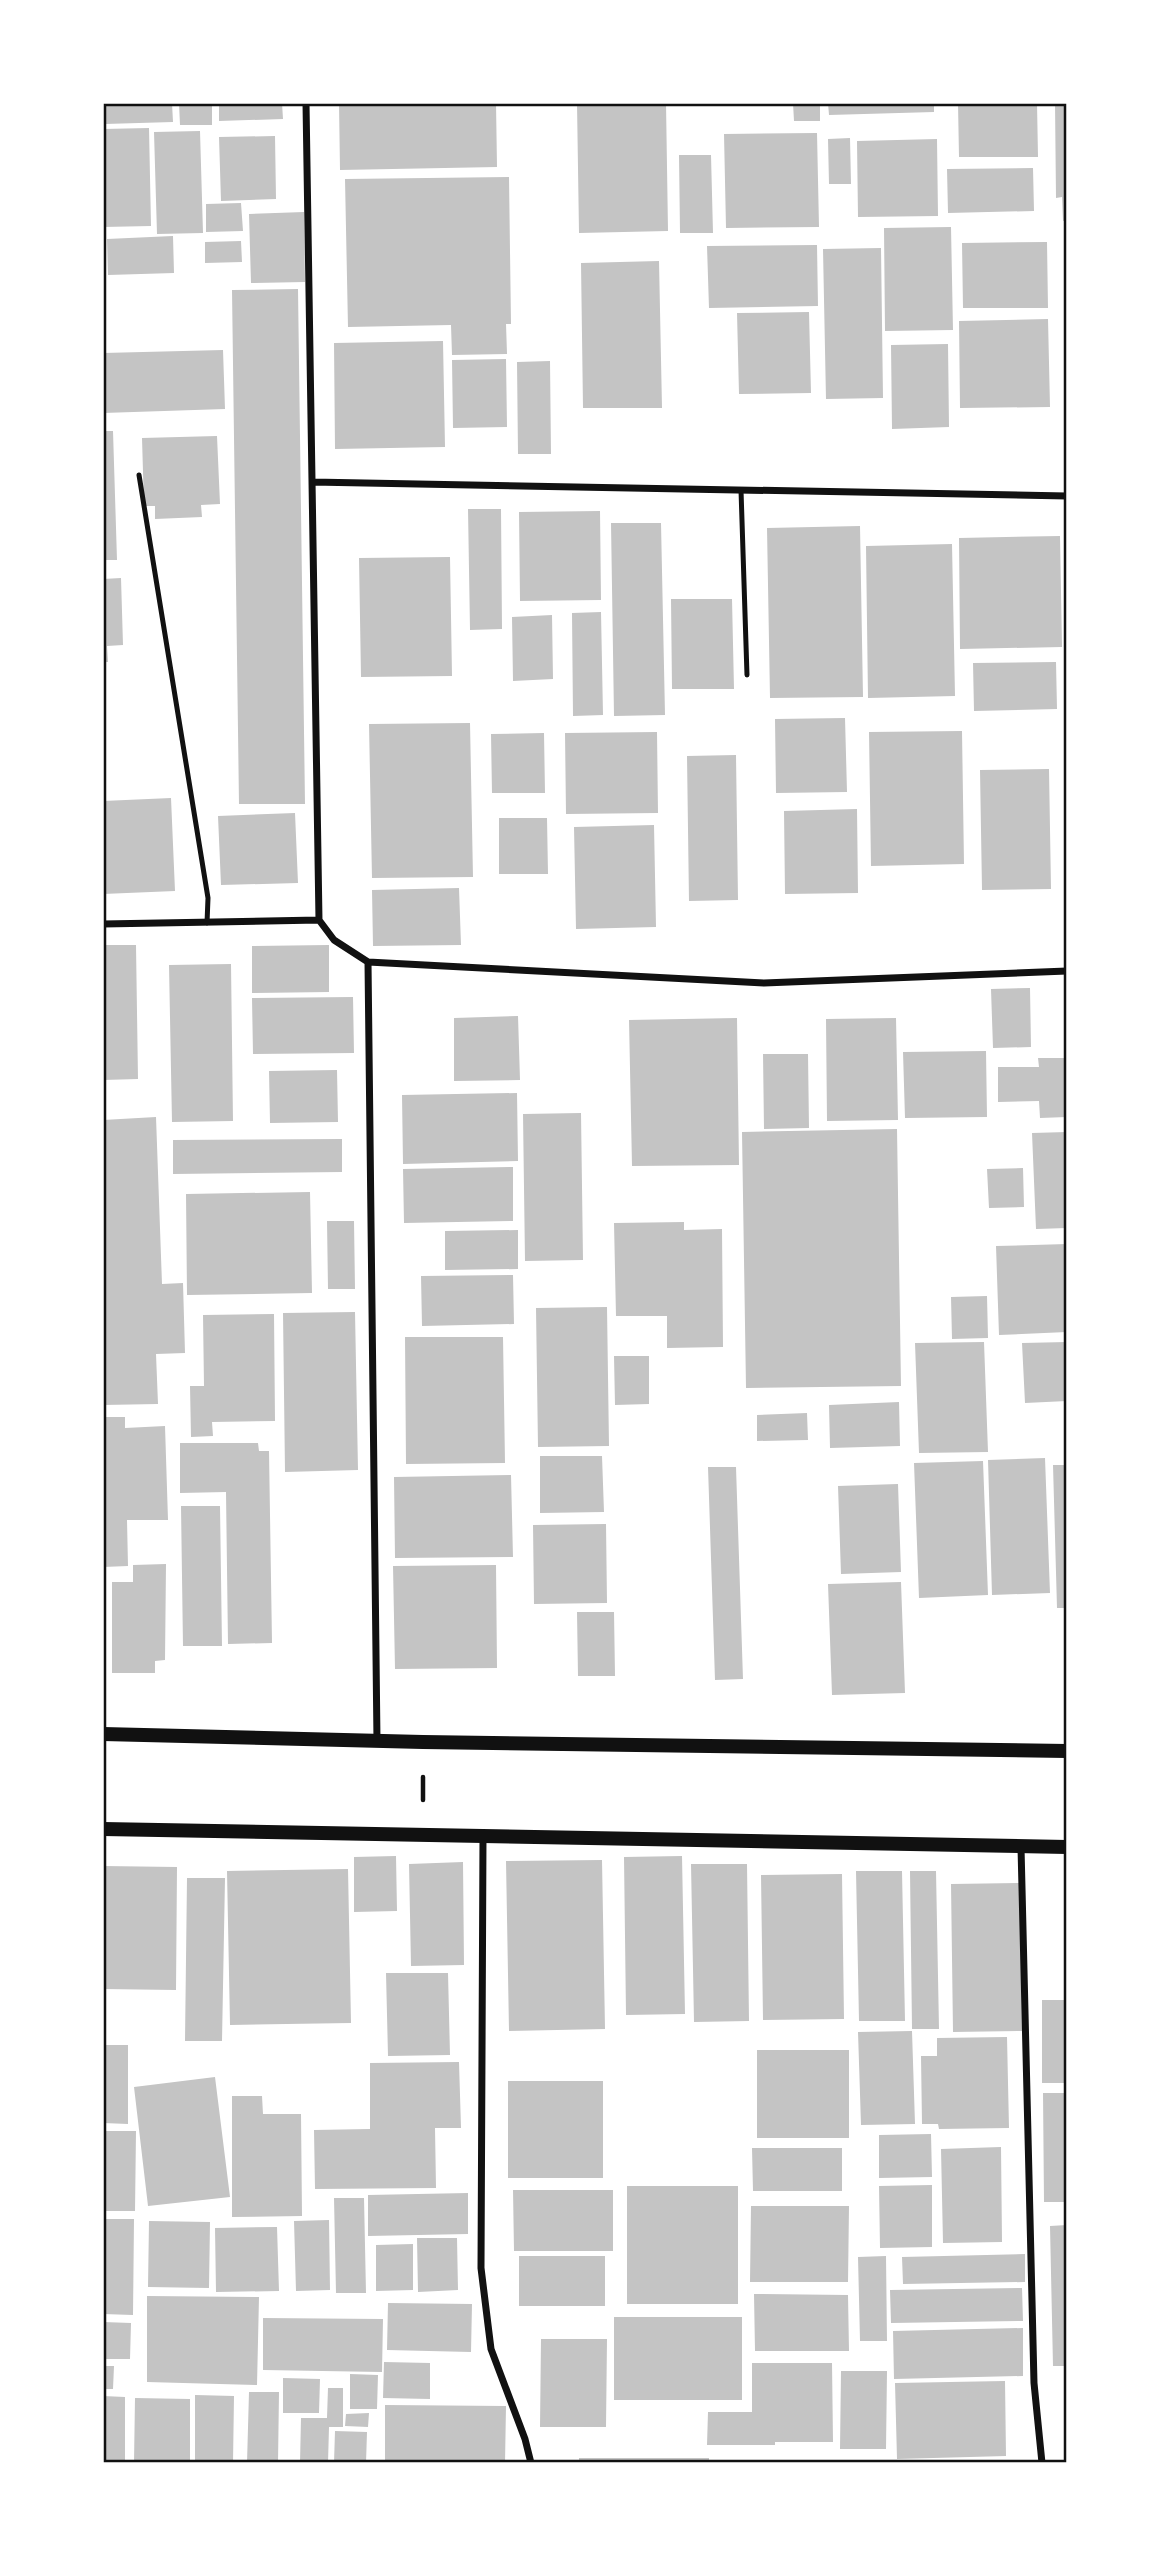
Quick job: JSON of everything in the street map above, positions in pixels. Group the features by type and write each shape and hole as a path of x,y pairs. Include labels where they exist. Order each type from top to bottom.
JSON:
{"main road":[{"path":"103,1734 423,1742 1067,1751"},
{"path":"103,1829 1067,1847"}],"street":[{"path":"306,103 320,920 334,940 368,962 764,983 1067,971"},
{"path":"312,482 1067,496"},
{"path":"103,924 320,920"},
{"path":"368,962 377,1741"},
{"path":"483,1837 481,2268 491,2349 525,2439 531,2463"},
{"path":"1021,1847 1034,2383 1042,2463"}],"lane":[{"path":"139,475 208,898 207,923"},
{"path":"741,490 747,676"}],"path":[{"path":"423,1742 423,1836"}],"building":[{"path":"105,103 172,103 173,122 105,124"},
{"path":"179,103 212,103 212,125 180,125"},
{"path":"219,103 282,103 283,119 219,121"},
{"path":"339,103 496,103 497,167 340,170"},
{"path":"577,103 666,103 668,231 579,233"},
{"path":"793,103 820,103 820,121 794,121"},
{"path":"828,103 934,103 934,112 829,115"},
{"path":"958,103 1037,103 1038,157 959,157"},
{"path":"1055,103 1067,103 1067,220 1063,221 1062,197 1056,198"},
{"path":"149,128 151,226 103,227 103,129"},
{"path":"200,131 203,233 157,234 154,132"},
{"path":"817,133 819,227 726,228 724,134"},
{"path":"275,136 276,199 221,201 219,137"},
{"path":"850,138 851,184 829,184 828,139"},
{"path":"937,139 938,216 858,217 857,141"},
{"path":"679,155 711,155 713,233 680,233"},
{"path":"1033,168 1034,211 948,213 947,169"},
{"path":"509,177 511,324 506,324 507,354 452,355 451,325 348,327 345,179"},
{"path":"241,203 243,231 206,232 206,204"},
{"path":"304,212 305,282 251,283 249,214"},
{"path":"951,227 953,330 885,331 884,228"},
{"path":"173,236 174,273 108,275 107,239"},
{"path":"241,241 242,262 205,263 205,242"},
{"path":"1047,242 1048,308 963,308 962,243"},
{"path":"817,245 818,306 709,308 707,246"},
{"path":"881,248 883,398 826,399 823,249"},
{"path":"659,261 662,408 583,408 581,263"},
{"path":"298,289 305,804 239,804 232,290"},
{"path":"809,312 811,393 739,394 737,313"},
{"path":"1048,319 1050,407 960,408 959,321"},
{"path":"443,341 445,447 335,449 334,343"},
{"path":"948,344 949,427 892,429 891,345"},
{"path":"223,350 225,409 103,413 103,353"},
{"path":"506,359 507,427 453,428 452,360"},
{"path":"550,361 551,454 518,454 517,362"},
{"path":"103,431 113,431 117,560 103,560"},
{"path":"217,436 220,504 201,505 202,517 155,519 155,506 144,506 142,438"},
{"path":"468,509 501,509 502,629 470,630"},
{"path":"600,511 601,600 520,601 519,512"},
{"path":"611,523 661,523 665,715 614,716"},
{"path":"860,526 863,697 770,698 767,528"},
{"path":"1060,536 1062,647 960,649 959,538"},
{"path":"952,544 955,696 868,698 866,546"},
{"path":"450,557 452,676 361,677 359,558"},
{"path":"121,578 123,645 107,646 108,662 103,662 103,579"},
{"path":"671,599 732,599 734,689 672,689"},
{"path":"601,612 603,715 573,716 572,613"},
{"path":"552,615 553,679 513,681 512,617"},
{"path":"1056,662 1057,709 974,711 973,663"},
{"path":"845,718 847,792 776,793 775,719"},
{"path":"470,723 473,877 372,878 369,724"},
{"path":"962,731 964,864 871,866 869,732"},
{"path":"657,732 658,813 566,814 565,733"},
{"path":"544,733 545,793 492,793 491,734"},
{"path":"736,755 738,900 689,901 687,756"},
{"path":"1049,769 1051,889 982,890 980,770"},
{"path":"171,798 175,891 103,894 103,801"},
{"path":"857,809 858,893 785,894 784,811"},
{"path":"295,813 298,883 221,885 218,816"},
{"path":"499,818 547,818 548,874 499,874"},
{"path":"654,825 656,927 576,929 574,827"},
{"path":"459,888 461,945 373,946 372,890"},
{"path":"103,945 136,945 138,1079 103,1080"},
{"path":"329,945 329,992 252,993 252,946"},
{"path":"231,964 233,1121 172,1122 169,965"},
{"path":"1030,988 1031,1047 993,1048 991,989"},
{"path":"353,997 354,1053 253,1054 252,998"},
{"path":"518,1016 520,1080 454,1081 454,1018"},
{"path":"737,1018 739,1165 632,1166 629,1020"},
{"path":"896,1018 898,1120 827,1121 826,1019"},
{"path":"986,1051 987,1117 905,1118 903,1052"},
{"path":"763,1054 808,1054 809,1128 764,1129"},
{"path":"1038,1058 1067,1058 1067,1117 1040,1118 1039,1101 998,1102 998,1067 1039,1067"},
{"path":"337,1070 338,1122 270,1123 269,1071"},
{"path":"517,1093 518,1161 403,1164 402,1095"},
{"path":"581,1113 583,1260 525,1261 523,1114"},
{"path":"156,1117 162,1284 183,1283 185,1353 156,1354 158,1404 103,1405 103,1120"},
{"path":"897,1129 901,1386 746,1388 742,1132"},
{"path":"1067,1132 1067,1228 1036,1229 1032,1133"},
{"path":"342,1139 342,1172 173,1174 173,1140"},
{"path":"513,1167 513,1221 404,1223 403,1169"},
{"path":"1023,1168 1024,1207 989,1208 987,1169"},
{"path":"310,1192 312,1293 187,1295 186,1194"},
{"path":"327,1221 354,1221 355,1289 328,1289"},
{"path":"684,1222 684,1230 722,1229 723,1347 667,1348 667,1316 616,1316 614,1223"},
{"path":"518,1230 518,1269 445,1270 445,1231"},
{"path":"1067,1244 1067,1332 999,1335 996,1246"},
{"path":"513,1275 514,1324 422,1326 421,1276"},
{"path":"987,1296 988,1338 952,1339 951,1297"},
{"path":"607,1307 609,1446 538,1447 536,1308"},
{"path":"355,1312 358,1470 285,1472 283,1313"},
{"path":"274,1314 275,1421 212,1422 213,1436 191,1437 190,1386 204,1386 203,1315"},
{"path":"405,1337 503,1337 505,1463 406,1464"},
{"path":"984,1342 988,1452 919,1453 915,1343"},
{"path":"1067,1342 1067,1401 1025,1403 1022,1343"},
{"path":"614,1356 649,1356 649,1404 615,1405"},
{"path":"899,1402 900,1446 830,1448 829,1405"},
{"path":"807,1413 808,1440 757,1441 757,1415"},
{"path":"103,1417 125,1417 125,1428 165,1426 168,1520 127,1520 128,1566 103,1567"},
{"path":"180,1443 258,1443 259,1451 269,1451 272,1643 228,1644 226,1492 180,1493"},
{"path":"540,1456 602,1456 604,1512 540,1513"},
{"path":"1045,1458 1050,1593 992,1595 988,1460"},
{"path":"983,1461 988,1595 919,1598 914,1463"},
{"path":"1053,1465 1067,1465 1067,1608 1057,1608"},
{"path":"708,1467 736,1467 743,1679 715,1680"},
{"path":"511,1475 513,1557 395,1558 394,1477"},
{"path":"898,1484 901,1572 841,1574 838,1486"},
{"path":"181,1506 220,1506 222,1646 183,1646"},
{"path":"606,1524 607,1603 534,1604 533,1525"},
{"path":"166,1564 165,1660 155,1661 155,1673 112,1673 112,1582 133,1582 133,1565"},
{"path":"496,1565 497,1668 395,1669 393,1566"},
{"path":"901,1582 905,1693 832,1695 828,1584"},
{"path":"577,1612 614,1612 615,1676 578,1676"},
{"path":"396,1856 397,1911 354,1912 354,1857"},
{"path":"682,1856 685,2014 626,2015 624,1857"},
{"path":"602,1860 605,2029 509,2031 506,1861"},
{"path":"463,1862 464,1965 411,1966 409,1864"},
{"path":"691,1864 747,1864 749,2021 694,2022"},
{"path":"103,1866 177,1867 176,1990 103,1989"},
{"path":"348,1869 351,2023 230,2025 227,1871"},
{"path":"856,1871 902,1871 905,2021 859,2021"},
{"path":"910,1871 936,1871 939,2029 912,2029"},
{"path":"842,1874 844,2019 763,2020 761,1875"},
{"path":"187,1878 225,1878 222,2041 185,2041"},
{"path":"1020,1883 1022,2031 953,2032 951,1884"},
{"path":"386,1973 448,1973 450,2055 388,2056"},
{"path":"1042,2000 1067,2000 1067,2083 1042,2083"},
{"path":"912,2031 915,2124 861,2125 858,2032"},
{"path":"1007,2037 1009,2128 939,2129 938,2124 922,2124 921,2056 937,2056 937,2038"},
{"path":"103,2045 128,2045 128,2124 103,2123"},
{"path":"757,2050 849,2050 849,2138 757,2138"},
{"path":"459,2062 461,2128 435,2128 436,2188 315,2189 314,2130 370,2129 370,2063"},
{"path":"215,2077 230,2197 148,2206 134,2087"},
{"path":"508,2081 603,2081 603,2178 508,2178"},
{"path":"1043,2093 1067,2093 1067,2202 1044,2202"},
{"path":"232,2096 262,2096 263,2114 301,2114 302,2216 232,2217"},
{"path":"103,2131 136,2131 135,2211 103,2211"},
{"path":"931,2134 932,2177 879,2178 879,2135"},
{"path":"1001,2147 1002,2242 943,2243 941,2149"},
{"path":"752,2148 842,2148 842,2191 753,2191"},
{"path":"932,2185 932,2247 880,2248 879,2186"},
{"path":"627,2186 738,2186 738,2304 627,2304"},
{"path":"513,2190 613,2190 613,2251 514,2251"},
{"path":"468,2193 468,2234 368,2236 368,2195"},
{"path":"334,2198 364,2198 366,2293 336,2293"},
{"path":"751,2206 849,2206 848,2282 750,2282"},
{"path":"103,2219 134,2219 133,2315 103,2314"},
{"path":"329,2220 330,2290 296,2291 294,2221"},
{"path":"149,2221 210,2222 209,2288 148,2287"},
{"path":"1067,2225 1067,2366 1053,2366 1050,2226"},
{"path":"277,2227 279,2291 216,2292 215,2228"},
{"path":"417,2238 457,2238 458,2290 418,2292"},
{"path":"413,2244 413,2290 376,2291 376,2245"},
{"path":"1025,2254 1025,2282 903,2284 902,2257"},
{"path":"519,2256 605,2256 605,2306 519,2306"},
{"path":"886,2256 887,2341 860,2341 858,2257"},
{"path":"1022,2288 1023,2321 891,2323 890,2290"},
{"path":"754,2294 848,2295 849,2351 755,2351"},
{"path":"147,2296 259,2297 257,2385 147,2382"},
{"path":"388,2303 472,2304 471,2352 387,2350"},
{"path":"614,2317 742,2317 742,2400 614,2400"},
{"path":"263,2318 383,2319 382,2372 263,2370"},
{"path":"103,2322 131,2323 130,2359 103,2359"},
{"path":"1023,2328 1023,2376 894,2379 893,2331"},
{"path":"541,2339 607,2339 606,2427 540,2427"},
{"path":"384,2362 430,2363 430,2399 383,2398"},
{"path":"752,2363 832,2363 833,2442 707,2445 708,2412 752,2412"},
{"path":"103,2366 114,2366 113,2389 103,2389"},
{"path":"841,2371 887,2371 886,2449 840,2449"},
{"path":"350,2374 378,2375 377,2409 350,2409"},
{"path":"283,2378 320,2379 319,2413 283,2413"},
{"path":"1005,2381 1006,2456 897,2459 895,2383"},
{"path":"328,2388 343,2388 343,2427 329,2427 328,2463 300,2463 301,2418 327,2418"},
{"path":"249,2392 279,2392 278,2463 247,2463"},
{"path":"195,2395 234,2396 233,2463 195,2463"},
{"path":"103,2396 125,2397 125,2463 103,2463"},
{"path":"135,2398 190,2399 190,2463 134,2463"},
{"path":"385,2405 506,2406 505,2463 385,2463"},
{"path":"369,2413 368,2427 345,2426 346,2414"},
{"path":"335,2431 367,2432 366,2463 334,2463"},
{"path":"579,2458 709,2458 709,2463 579,2463"}]}
